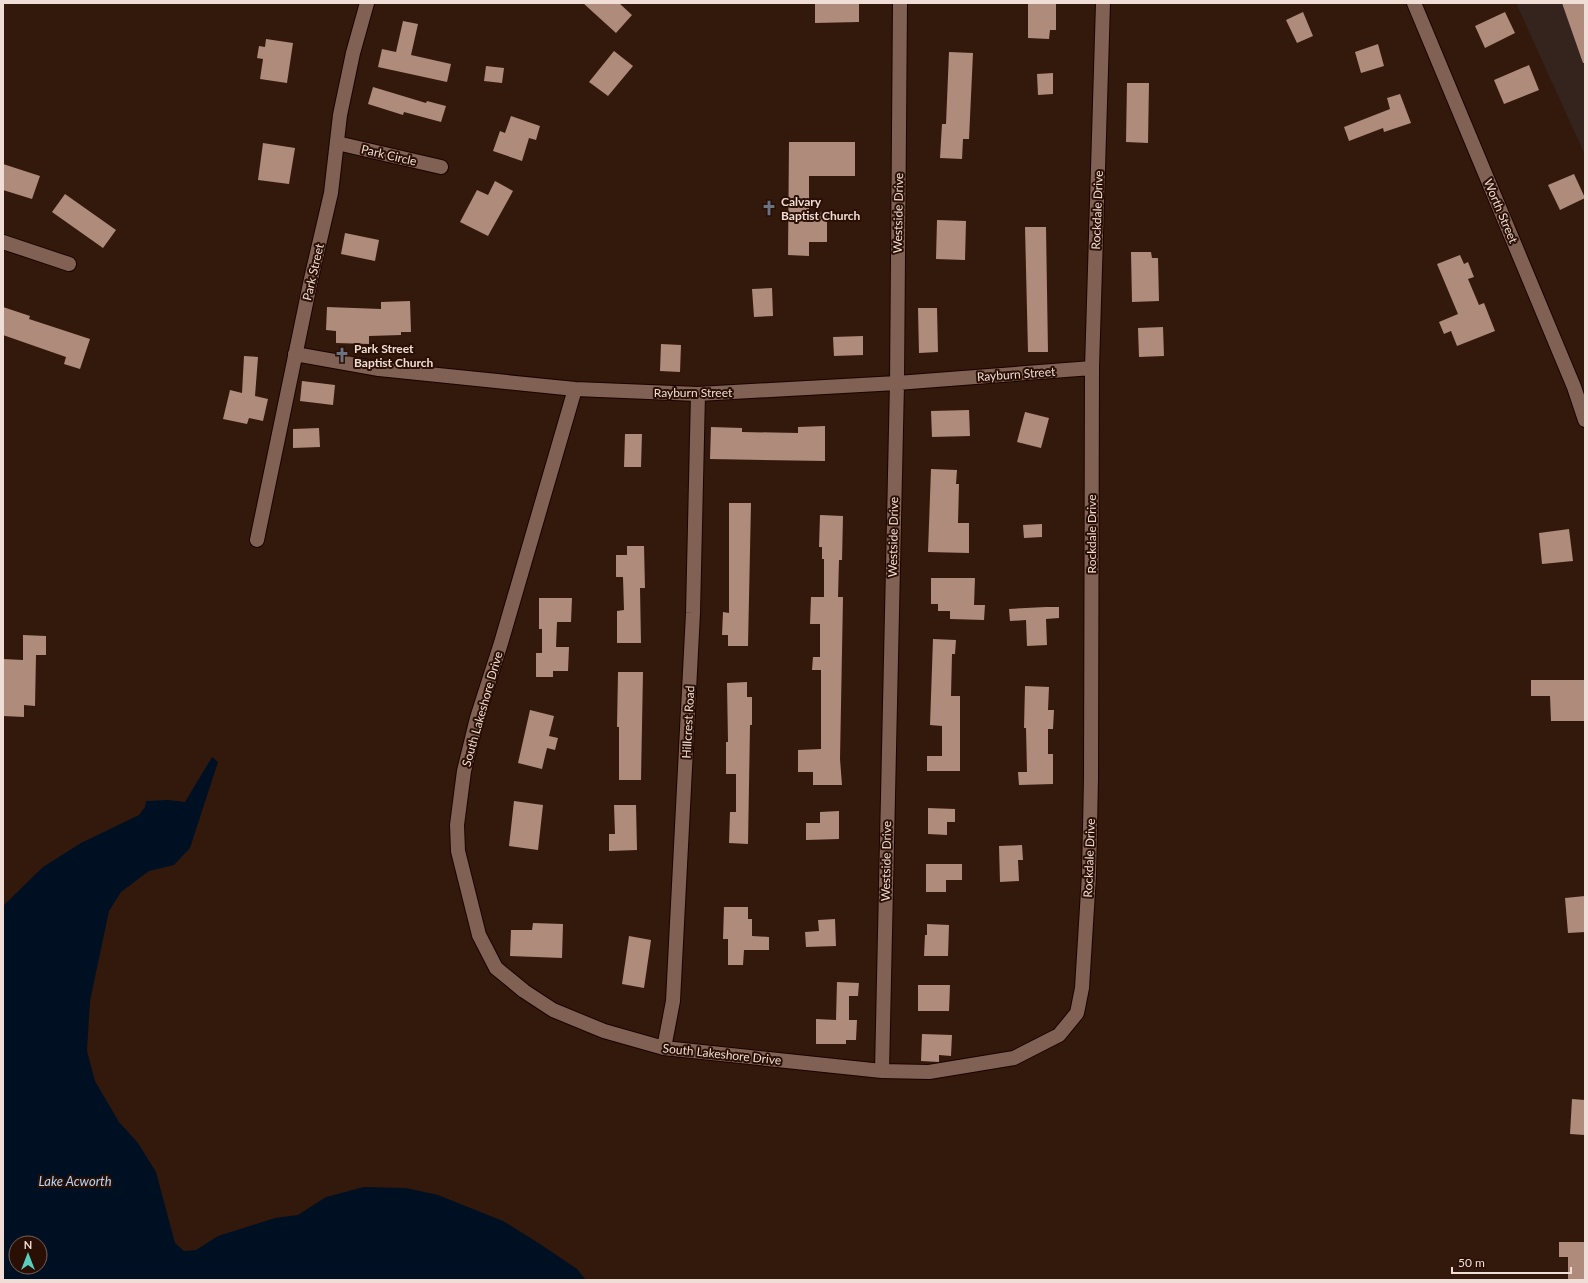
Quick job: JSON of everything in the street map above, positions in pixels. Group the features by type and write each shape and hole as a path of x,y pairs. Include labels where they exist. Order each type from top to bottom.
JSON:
{"street":[{"name":"Park Street","path":"257,540 295,354 331,192 340,115 353,53 367,3"},
{"name":"Westside Drive","path":"882,1071 897,383 900,3"},
{"name":"Rockdale Drive","path":"1038,1045 1059,1035 1077,1013 1082,988 1085,955 1092,779 1092,368 1103,3"},
{"name":"Worth Street","path":"1414,3 1574,387 1585,420"},
{"name":"Park Circle","path":"337,143 441,167"},
{"path":"3,242 69,264"},
{"name":"Rayburn Street","path":"295,354 379,369 575,389 698,394 897,383 1092,368"},
{"name":"South Lakeshore Drive","path":"575,389 501,642 477,718 464,771 456,825 458,851 479,935 496,968 524,991 553,1010 604,1031 664,1048 882,1071 929,1072 1014,1058 1038,1045"},
{"name":"Hillcrest Road","path":"664,1048 673,1001 674,986 693,614 698,394"}],"shaded area":[{"path":"1516,3 1585,3 1585,155"}],"water":[{"name":"Lake Acworth","path":"212,757 218,762 190,848 174,865 149,871 121,892 109,911 90,1001 87,1051 95,1081 119,1122 138,1143 156,1172 175,1243 184,1251 196,1250 218,1236 275,1218 298,1215 326,1197 364,1187 406,1188 438,1195 503,1221 577,1269 586,1280 3,1280 3,906 43,867 81,843 139,815 145,807 146,801 168,800 185,802"}],"building":[{"path":"583,3 619,3 632,15 616,33"},
{"path":"815,3 859,3 859,22 815,23"},
{"path":"1028,3 1056,3 1056,30 1050,30 1049,39 1028,38"},
{"path":"1562,3 1585,3 1585,63 1583,63"},
{"path":"1303,12 1313,36 1297,43 1286,20"},
{"path":"1505,12 1515,33 1485,48 1475,26"},
{"path":"403,21 418,24 411,55 451,64 447,82 378,67 382,49 396,52"},
{"path":"266,39 293,43 287,83 260,79 263,59 257,58 259,46 265,47"},
{"path":"1378,44 1384,66 1361,73 1355,52"},
{"path":"614,51 633,66 608,96 589,82"},
{"path":"949,52 973,53 969,139 963,139 962,159 940,158 942,124 946,124"},
{"path":"1529,65 1539,90 1504,104 1494,80"},
{"path":"486,66 504,68 502,83 484,81"},
{"path":"1053,73 1053,94 1038,95 1037,74"},
{"path":"1127,83 1149,83 1148,143 1126,142"},
{"path":"373,87 426,103 427,101 446,106 441,122 404,112 403,115 368,104"},
{"path":"1400,94 1411,123 1384,132 1383,128 1349,141 1344,127 1390,109 1387,98"},
{"path":"511,116 540,126 536,140 529,138 522,161 493,151 500,131 505,133"},
{"path":"789,142 855,142 855,176 809,176 809,212 827,213 827,242 809,242 809,256 788,255"},
{"path":"263,143 295,148 289,184 258,180"},
{"path":"3,164 40,176 32,199 3,190"},
{"path":"1574,174 1585,198 1560,210 1548,185"},
{"path":"495,181 513,191 488,236 460,222 477,190 488,195"},
{"path":"65,194 116,230 103,248 52,212"},
{"path":"937,220 966,221 965,260 936,259"},
{"path":"1025,227 1046,227 1048,352 1028,352"},
{"path":"345,233 379,240 375,261 341,254"},
{"path":"1131,252 1151,252 1152,258 1158,258 1159,301 1132,302"},
{"path":"1460,255 1464,264 1468,262 1474,277 1468,279 1479,305 1484,303 1495,331 1457,346 1451,331 1444,334 1439,322 1458,314 1437,264"},
{"path":"772,288 773,316 754,317 752,289"},
{"path":"410,301 411,332 401,332 401,335 369,336 369,344 336,343 336,331 326,330 327,307 381,309 381,302"},
{"path":"3,307 30,316 29,319 90,339 80,369 64,364 66,357 3,335"},
{"path":"918,308 937,308 938,352 919,353"},
{"path":"1163,327 1164,356 1139,357 1138,328"},
{"path":"863,336 863,355 834,356 833,337"},
{"path":"661,344 681,345 680,372 660,371"},
{"path":"244,356 258,357 255,396 268,399 263,421 249,418 247,424 223,419 230,390 242,393"},
{"path":"302,381 335,385 333,405 300,401"},
{"path":"969,410 970,436 932,437 931,411"},
{"path":"1025,412 1049,418 1041,448 1017,442"},
{"path":"825,426 825,461 710,459 711,427 742,428 742,432 798,433 798,427"},
{"path":"319,428 320,447 293,448 293,429"},
{"path":"625,434 642,434 641,467 624,467"},
{"path":"931,469 957,470 956,484 959,484 958,523 969,523 969,553 928,552"},
{"path":"729,503 751,503 748,646 728,646 728,635 722,635 723,612 729,613"},
{"path":"820,515 843,516 842,560 839,560 838,597 843,597 840,759 842,785 813,785 813,772 798,772 798,750 821,749 821,670 812,670 813,657 820,657 820,624 810,624 811,597 824,597 824,559 822,559 822,547 819,547"},
{"path":"1042,524 1042,537 1024,538 1023,525"},
{"path":"1569,529 1573,561 1542,564 1539,533"},
{"path":"627,546 644,546 645,588 640,588 641,643 617,643 617,611 624,610 623,577 616,577 616,555 627,555"},
{"path":"931,578 975,578 974,605 985,605 984,620 950,619 950,611 938,611 938,604 931,604"},
{"path":"539,598 572,598 571,622 557,622 556,647 569,647 568,671 553,671 553,677 536,677 536,653 542,653 542,629 539,629"},
{"path":"1059,607 1059,618 1046,619 1047,645 1027,646 1026,620 1010,621 1009,609"},
{"path":"23,635 46,636 46,655 36,655 35,706 24,705 24,717 3,716 3,659 23,660"},
{"path":"933,639 956,640 955,654 952,654 951,696 960,696 960,771 927,771 927,756 942,756 942,726 930,725"},
{"path":"618,672 643,672 641,780 619,780 619,727 617,727"},
{"path":"1531,680 1585,680 1585,721 1551,721 1550,696 1531,696"},
{"path":"747,682 747,697 752,697 752,725 750,725 748,844 729,843 730,812 736,812 736,774 726,774 726,742 728,742 727,683"},
{"path":"1025,686 1049,687 1048,710 1054,710 1053,729 1048,729 1048,754 1053,754 1053,784 1019,785 1018,772 1027,772 1026,728 1024,728"},
{"path":"530,710 554,716 549,736 558,738 555,750 547,748 542,769 518,763"},
{"path":"514,801 543,805 538,850 509,846"},
{"path":"614,805 636,805 637,850 609,851 609,834 615,834"},
{"path":"928,808 955,809 955,822 947,822 947,835 928,834"},
{"path":"839,811 839,839 806,840 806,823 820,823 820,812"},
{"path":"1022,845 1023,860 1018,860 1019,881 1000,882 999,846"},
{"path":"926,864 962,864 962,880 946,880 946,892 926,892"},
{"path":"1585,896 1585,932 1568,933 1565,898"},
{"path":"724,907 748,907 748,919 752,919 752,936 769,937 769,950 744,950 743,965 728,965 728,939 723,939"},
{"path":"835,919 836,946 806,947 805,932 819,931 818,920"},
{"path":"533,923 563,924 562,958 510,956 511,930 532,930"},
{"path":"927,924 949,925 948,956 924,956"},
{"path":"629,936 651,940 644,988 622,984"},
{"path":"837,982 859,983 858,996 849,996 849,1020 857,1020 856,1040 846,1040 846,1044 816,1044 816,1019 836,1020"},
{"path":"918,985 950,985 949,1011 918,1011"},
{"path":"922,1034 952,1035 951,1056 939,1055 939,1062 921,1061"},
{"path":"1572,1099 1585,1100 1585,1135 1570,1134"},
{"path":"1559,1242 1585,1242 1585,1280 1568,1280 1568,1257 1559,1257"}],"place":[{"name":"Calvary Baptist Church","path":"769,208"},
{"name":"Park Street Baptist Church","path":"342,355"}]}
